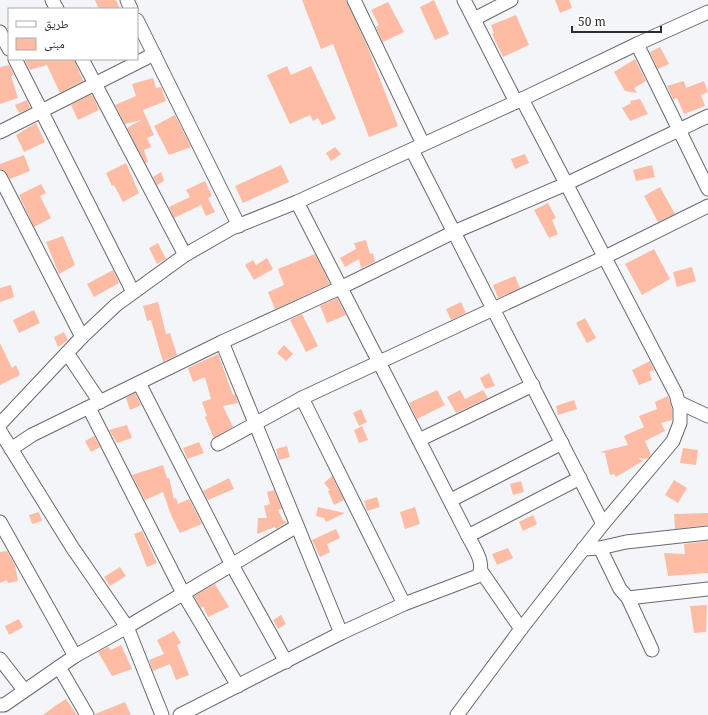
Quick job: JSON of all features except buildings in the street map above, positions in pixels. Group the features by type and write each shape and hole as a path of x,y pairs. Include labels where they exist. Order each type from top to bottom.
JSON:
{"street":[{"path":"354,0 454,232 603,524"},
{"path":"457,715 521,629 603,524 673,441 680,423 676,394 566,184 464,0"},
{"path":"474,19 511,0"},
{"path":"0,424 82,337 116,305 184,255 239,226 297,202 519,101 637,44 708,12"},
{"path":"138,22 239,226"},
{"path":"0,32 8,47"},
{"path":"637,44 708,189"},
{"path":"0,132 154,54"},
{"path":"15,60 42,111 133,292"},
{"path":"83,60 184,255"},
{"path":"12,449 32,435 222,342 340,288 454,232 566,184 708,116"},
{"path":"0,176 82,337"},
{"path":"180,715 341,633 404,604 478,576 481,571 482,563 297,202"},
{"path":"218,444 302,398 378,361 605,257 708,206"},
{"path":"222,342 341,633"},
{"path":"67,353 94,405 184,593 238,686"},
{"path":"139,383 232,565 286,662"},
{"path":"419,440 533,385"},
{"path":"302,398 404,604"},
{"path":"678,402 708,416"},
{"path":"0,431 72,547 127,628 162,715"},
{"path":"450,500 562,444"},
{"path":"468,536 580,478"},
{"path":"0,522 75,656"},
{"path":"4,708 24,690 75,656 127,628 297,526"},
{"path":"583,550 626,542 708,533"},
{"path":"600,548 620,589 628,598 652,650"},
{"path":"481,571 521,629"},
{"path":"628,598 708,589"},
{"path":"0,659 24,690"},
{"path":"59,667 87,715"}]}
